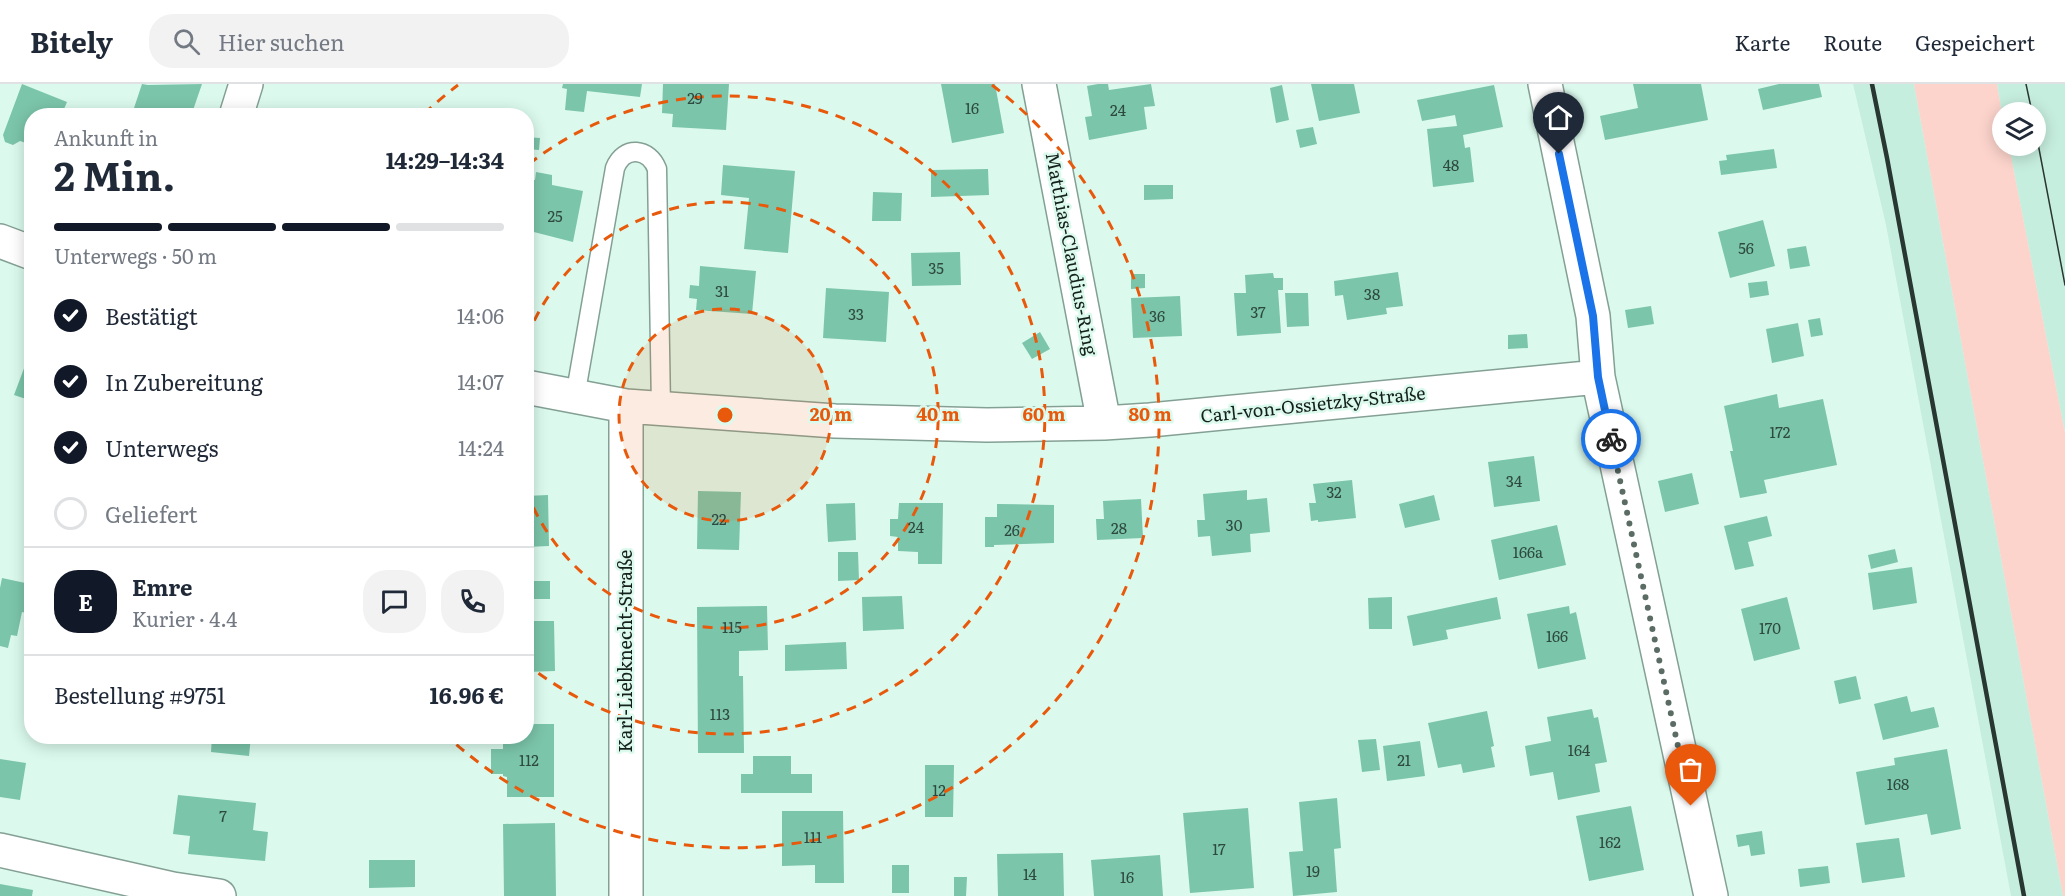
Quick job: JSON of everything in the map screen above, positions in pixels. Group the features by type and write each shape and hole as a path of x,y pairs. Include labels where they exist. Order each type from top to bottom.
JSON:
{"street":[{"path":"239,108 246,84"},
{"name":"Matthias-Claudius-Ring","path":"1039,84 1104,423"},
{"path":"1545,84 1593,316 1598,377 1711,896"},
{"path":"0,241 24,250"},
{"name":"Carl-von-Ossietzky-Straße","path":"534,389 626,406 835,421 987,425 1104,423 1598,377"},
{"name":"Karl-Liebknecht-Straße","path":"626,406 626,896"},
{"path":"0,850 107,887 172,889 219,896"}],"lane":[{"path":"575,397 615,168 618,160 624,155 640,153 654,160 657,169 661,408"}],"shaded area":[{"path":"1853,84 1914,84 2063,896 2011,896 1886,225"},
{"path":"1914,84 1997,84 2000,102 1992,102 1992,156 2011,156 2065,433 2065,896 2063,896"},
{"path":"1997,84 2065,84 2065,433 2011,156 2046,156 2046,102 2000,102"}],"building":[{"path":"22,84 67,102 64,108 24,108 24,142 20,141 13,145 5,142 3,135"},
{"path":"142,84 202,84 194,108 134,108"},
{"path":"563,84 642,84 640,97 587,91 584,112 565,110 567,89 562,88"},
{"path":"663,84 729,84 726,130 672,127 673,114 662,113"},
{"path":"941,84 995,84 1004,133 952,143"},
{"path":"1108,84 1109,90 1151,84 1155,106 1144,107 1147,129 1089,140 1085,117 1092,116 1087,86"},
{"path":"1311,84 1354,84 1360,113 1319,121"},
{"path":"1633,84 1701,84 1708,120 1605,140 1600,116 1638,108"},
{"path":"1779,84 1819,84 1822,97 1763,110 1758,89"},
{"path":"1282,85 1289,120 1276,123 1270,88"},
{"path":"1494,85 1503,127 1463,135 1465,148 1470,147 1474,182 1433,187 1427,129 1457,126 1455,115 1422,121 1417,100"},
{"path":"1313,127 1317,144 1300,148 1296,130"},
{"path":"534,138 540,138 539,150 534,150"},
{"path":"1774,149 1777,168 1721,175 1719,161 1727,160 1726,155"},
{"path":"723,165 795,171 788,253 744,249 749,198 721,195"},
{"path":"988,169 989,195 931,197 931,170"},
{"path":"536,172 552,175 552,185 583,191 573,242 534,232"},
{"path":"1144,185 1173,185 1173,199 1144,200"},
{"path":"873,192 902,193 901,221 872,221"},
{"path":"1763,220 1775,266 1730,278 1718,232"},
{"path":"1806,246 1810,266 1790,269 1787,249"},
{"path":"960,252 961,285 912,286 911,253"},
{"path":"700,266 756,271 752,314 696,310 697,299 689,298 690,285 699,286"},
{"path":"1398,272 1403,306 1386,308 1387,314 1347,320 1343,295 1335,296 1334,281"},
{"path":"1273,273 1274,278 1283,278 1283,290 1278,290 1281,333 1237,336 1234,293 1246,293 1245,275"},
{"path":"1131,274 1145,274 1145,288 1131,289"},
{"path":"1767,281 1769,295 1750,298 1748,283"},
{"path":"826,288 889,292 886,342 823,338"},
{"path":"1285,293 1308,293 1309,326 1287,327"},
{"path":"1180,296 1182,336 1133,338 1131,298"},
{"path":"1651,306 1654,324 1628,328 1625,310"},
{"path":"1820,318 1823,335 1811,337 1808,320"},
{"path":"1798,323 1804,356 1772,363 1766,329"},
{"path":"1040,332 1050,349 1032,359 1022,343"},
{"path":"1527,334 1528,348 1508,349 1508,335"},
{"path":"24,368 24,398 14,395"},
{"path":"1777,394 1779,408 1823,399 1837,465 1764,480 1767,493 1740,498 1724,406"},
{"path":"1534,456 1540,501 1494,507 1488,462"},
{"path":"1692,473 1699,504 1665,512 1658,481"},
{"path":"1352,480 1356,518 1311,521 1309,503 1316,503 1313,484"},
{"path":"1247,490 1247,500 1267,498 1270,532 1250,534 1251,552 1212,556 1210,536 1198,537 1197,520 1205,520 1203,494"},
{"path":"698,491 741,492 739,550 697,549"},
{"path":"548,495 549,546 534,547 534,496"},
{"path":"1434,495 1440,520 1405,528 1399,504"},
{"path":"1141,499 1143,538 1097,540 1096,519 1104,519 1103,501"},
{"path":"855,503 856,540 828,542 826,504"},
{"path":"899,503 943,503 942,564 918,564 918,552 898,551 898,537 890,536 890,519 898,519"},
{"path":"997,504 1054,505 1054,543 985,547 985,517 997,517"},
{"path":"1767,516 1772,536 1748,542 1754,566 1735,570 1724,526"},
{"path":"1557,525 1566,565 1499,580 1491,540"},
{"path":"1895,549 1898,562 1871,569 1868,555"},
{"path":"838,552 858,552 859,580 838,581"},
{"path":"1912,567 1917,603 1873,610 1868,573"},
{"path":"2,578 24,583 24,612 22,612 17,636 11,635 8,648 0,646"},
{"path":"534,581 550,581 550,599 534,599"},
{"path":"902,596 904,629 863,631 862,597"},
{"path":"1392,597 1392,629 1369,629 1368,598"},
{"path":"1497,597 1501,619 1446,630 1448,639 1413,646 1407,616"},
{"path":"1787,597 1800,649 1754,661 1741,609"},
{"path":"767,606 768,650 739,651 739,676 743,676 744,753 698,753 697,607"},
{"path":"1569,606 1570,614 1576,612 1586,659 1538,669 1527,614"},
{"path":"534,621 554,621 555,671 534,672"},
{"path":"846,642 847,669 785,671 785,645"},
{"path":"1856,676 1861,699 1839,704 1834,681"},
{"path":"1907,696 1911,712 1934,707 1939,727 1883,740 1874,704"},
{"path":"1592,709 1594,718 1598,717 1607,762 1595,764 1600,792 1558,800 1553,772 1530,776 1525,746 1551,741 1547,717"},
{"path":"1487,711 1494,746 1491,747 1495,767 1463,773 1461,764 1438,768 1428,723"},
{"path":"534,724 554,724 554,797 507,797 507,777 503,774 491,774 491,749 503,749 503,744 534,744"},
{"path":"1376,739 1380,770 1362,772 1358,740"},
{"path":"1420,741 1425,776 1387,781 1383,746"},
{"path":"212,744 250,744 249,756 211,752"},
{"path":"1947,749 1961,829 1931,835 1927,814 1865,825 1856,772 1895,765 1894,758"},
{"path":"753,756 791,756 791,774 812,774 812,793 741,793 741,774 753,774"},
{"path":"0,759 26,763 20,800 0,797"},
{"path":"925,765 954,765 953,817 925,817"},
{"path":"178,795 256,803 253,830 268,832 265,861 188,854 190,836 173,834"},
{"path":"1337,798 1341,848 1334,849 1337,892 1293,896 1289,852 1303,851 1299,802"},
{"path":"1631,806 1644,870 1589,881 1576,816"},
{"path":"1248,808 1254,888 1190,893 1183,813"},
{"path":"782,811 843,811 844,883 815,883 815,865 782,866"},
{"path":"555,823 556,896 504,896 503,824"},
{"path":"1762,831 1765,854 1751,856 1749,845 1738,847 1736,835"},
{"path":"1899,838 1905,877 1862,883 1856,843"},
{"path":"1063,853 1064,896 998,896 997,854"},
{"path":"1160,855 1163,896 1094,896 1091,860"},
{"path":"369,860 415,860 415,887 369,888"},
{"path":"892,865 909,865 909,893 892,893"},
{"path":"1828,866 1830,883 1800,887 1798,869"},
{"path":"954,877 967,877 966,896 954,896"},
{"path":"0,884 33,890 32,896 0,896"}],"tram line":[{"path":"2026,84 2030,102"},
{"path":"2040,156 2065,285"}],"railway":[{"path":"1872,84 2024,896"}],"way so far":[{"path":"1611,439 1691,806"}],"route":[{"path":"1559,154 1593,316 1598,377 1611,439"}]}
